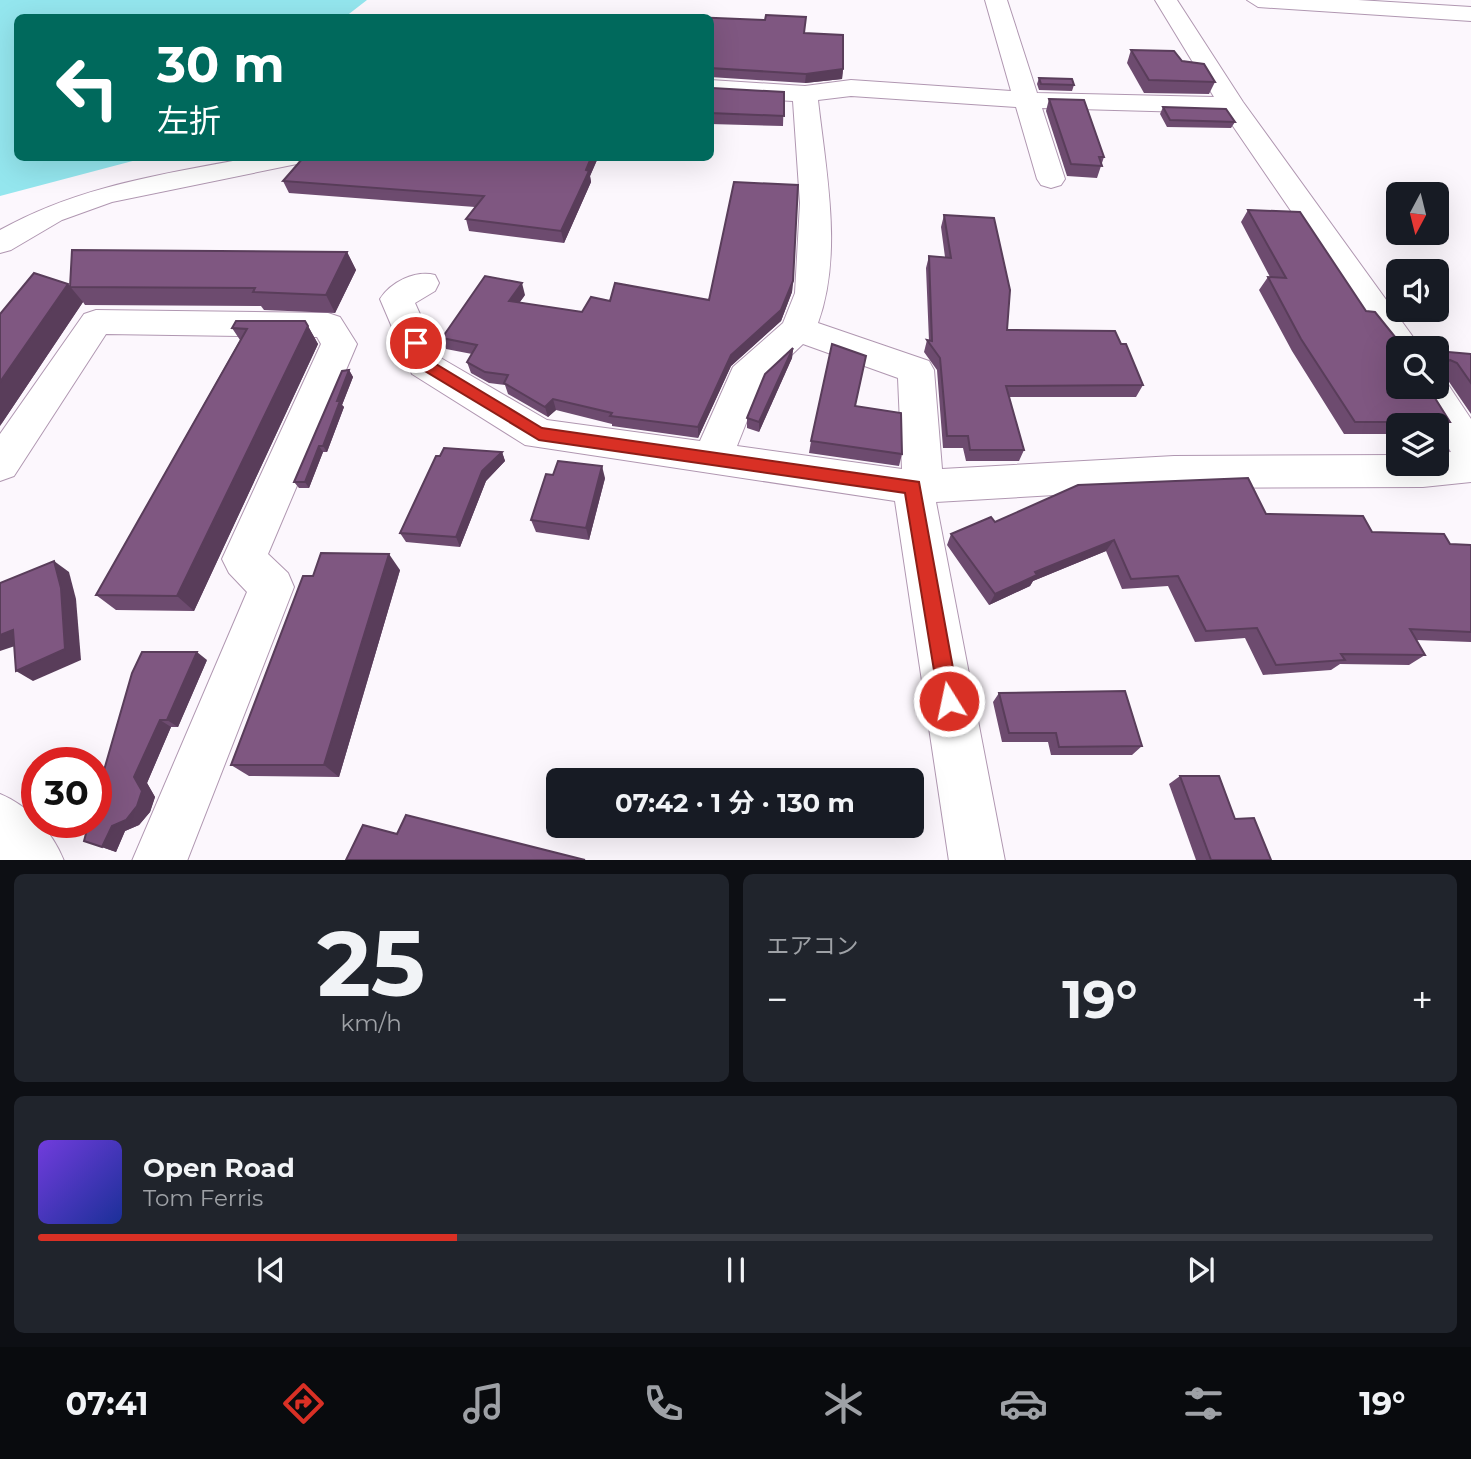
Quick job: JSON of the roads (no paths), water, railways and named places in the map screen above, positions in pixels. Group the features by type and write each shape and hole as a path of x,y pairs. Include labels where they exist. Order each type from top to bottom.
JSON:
{"street":[{"path":"996,0 1051,179"},
{"path":"1166,0 1232,105 1395,336"},
{"path":"1258,0 1471,14"},
{"path":"714,88 805,94 851,88 1027,100 1232,105"},
{"path":"713,458 746,376 798,329 812,293 815,203 805,94"},
{"path":"0,243 51,214 105,195 272,161"},
{"path":"423,283 397,299 425,365 539,434 918,487 1174,472 1423,471 1471,466"},
{"path":"0,465 96,322 328,325 339,344 244,559 272,587 159,860"},
{"path":"798,329 916,370 918,487 976,860"},
{"path":"1438,399 1471,451"},
{"path":"0,821 37,860"}],"water":[{"path":"0,0 367,0 349,14 14,14 14,161 133,161 0,196"}]}
